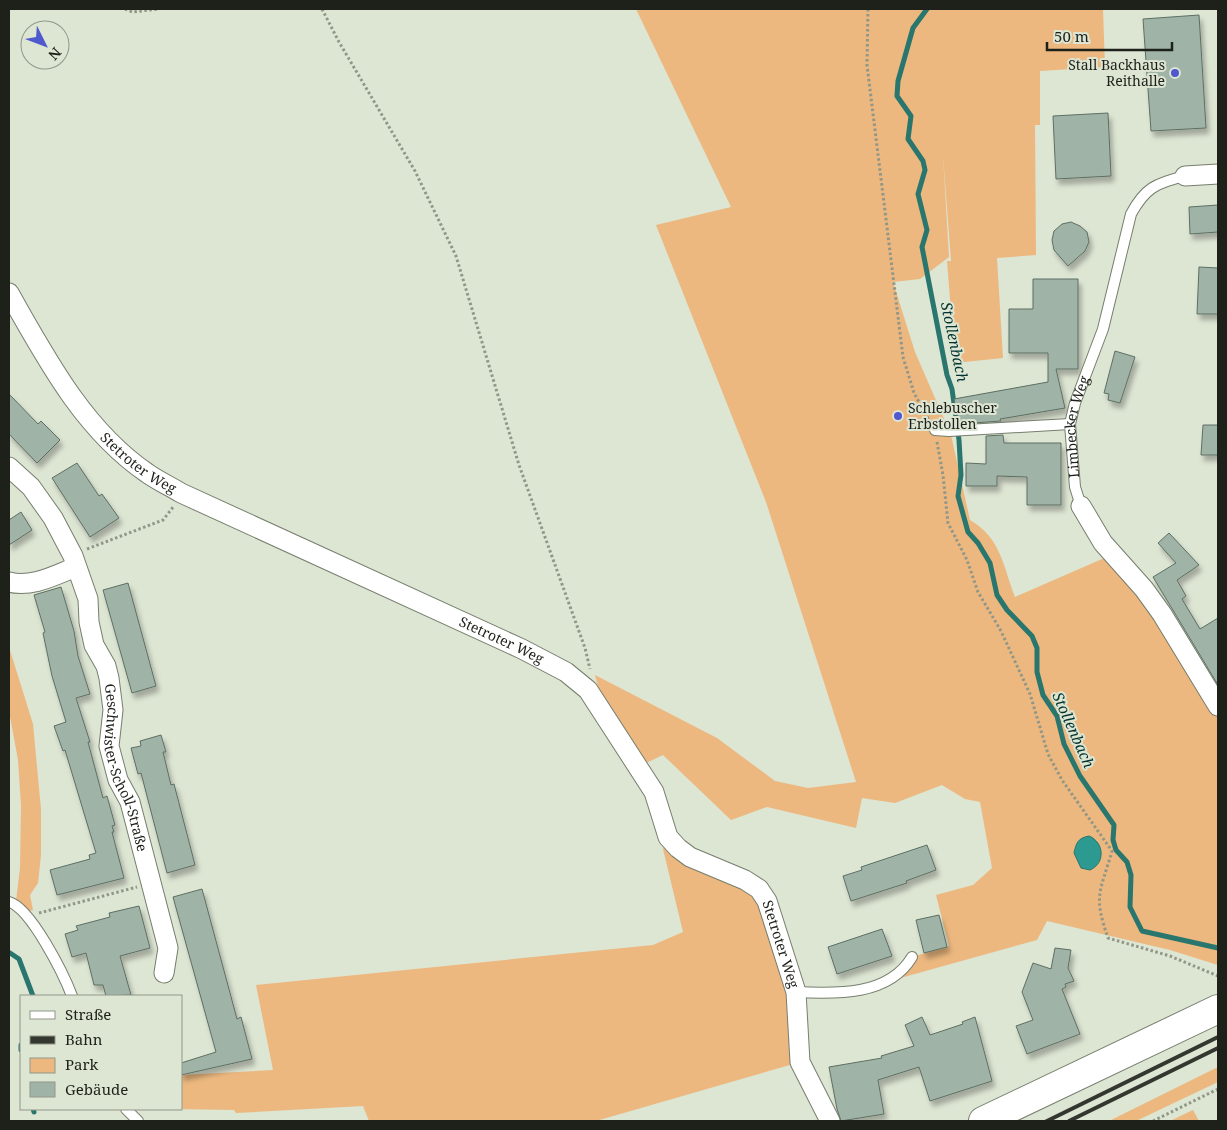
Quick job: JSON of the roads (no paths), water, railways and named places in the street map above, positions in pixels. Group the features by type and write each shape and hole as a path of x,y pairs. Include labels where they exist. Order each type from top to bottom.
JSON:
{"main road":[{"path":"983,1121 1218,1009"}],"street":[{"name":"Limbecker Weg","path":"1185,176 1218,174"},
{"name":"Stetroter Weg","path":"9,293 60,380 103,436 147,473 181,492 522,649 566,672 588,690 654,792 668,837 690,857 745,880 759,889 767,901 796,992 800,1062 830,1121"},
{"name":"Geschwister-Scholl-Straße","path":"9,468 31,487 53,518 74,561 88,599 89,622 94,644 106,666 109,678 113,710 110,746 118,780 130,802 168,948 164,973"},
{"name":"Limbecker Weg","path":"1081,506 1104,543 1144,589 1162,614 1218,706"},
{"path":"9,582 18,584 36,582 74,561"}],"lane":[{"name":"Limbecker Weg","path":"1081,506 1076,487 1070,424 1075,403 1103,329 1130,214 1140,197 1152,187 1185,176"},
{"path":"935,430 949,431 1070,424"},
{"path":"9,902 17,906 26,916 54,959 72,995"},
{"path":"796,992 839,994 868,988 886,982 905,968 912,957"},
{"path":"127,1110 138,1121"}],"water":[{"path":"1089,836 1098,843 1101,853 1099,863 1090,870 1081,868 1074,853 1078,841"}],"waterway":[{"name":"Stollenbach","path":"927,9 913,28 898,81 897,96 911,116 908,139 923,161 925,170 918,194 927,230 922,247 947,375 952,389 959,440 961,475 958,496 968,532 978,543 990,563 997,595 1007,610 1032,636 1037,648 1037,672 1043,695 1057,716 1064,744 1080,776 1114,825 1113,840 1116,850 1127,862 1131,875 1130,907 1142,931 1218,948"},
{"path":"10,953 19,959 33,995"}],"railway":[{"path":"1047,1121 1218,1037"},
{"path":"1069,1121 1218,1048"}],"place":[{"name":"Stall Backhaus Reithalle","path":"1175,73"},
{"name":"Schlebuscher Erbstollen","path":"898,416"}]}
